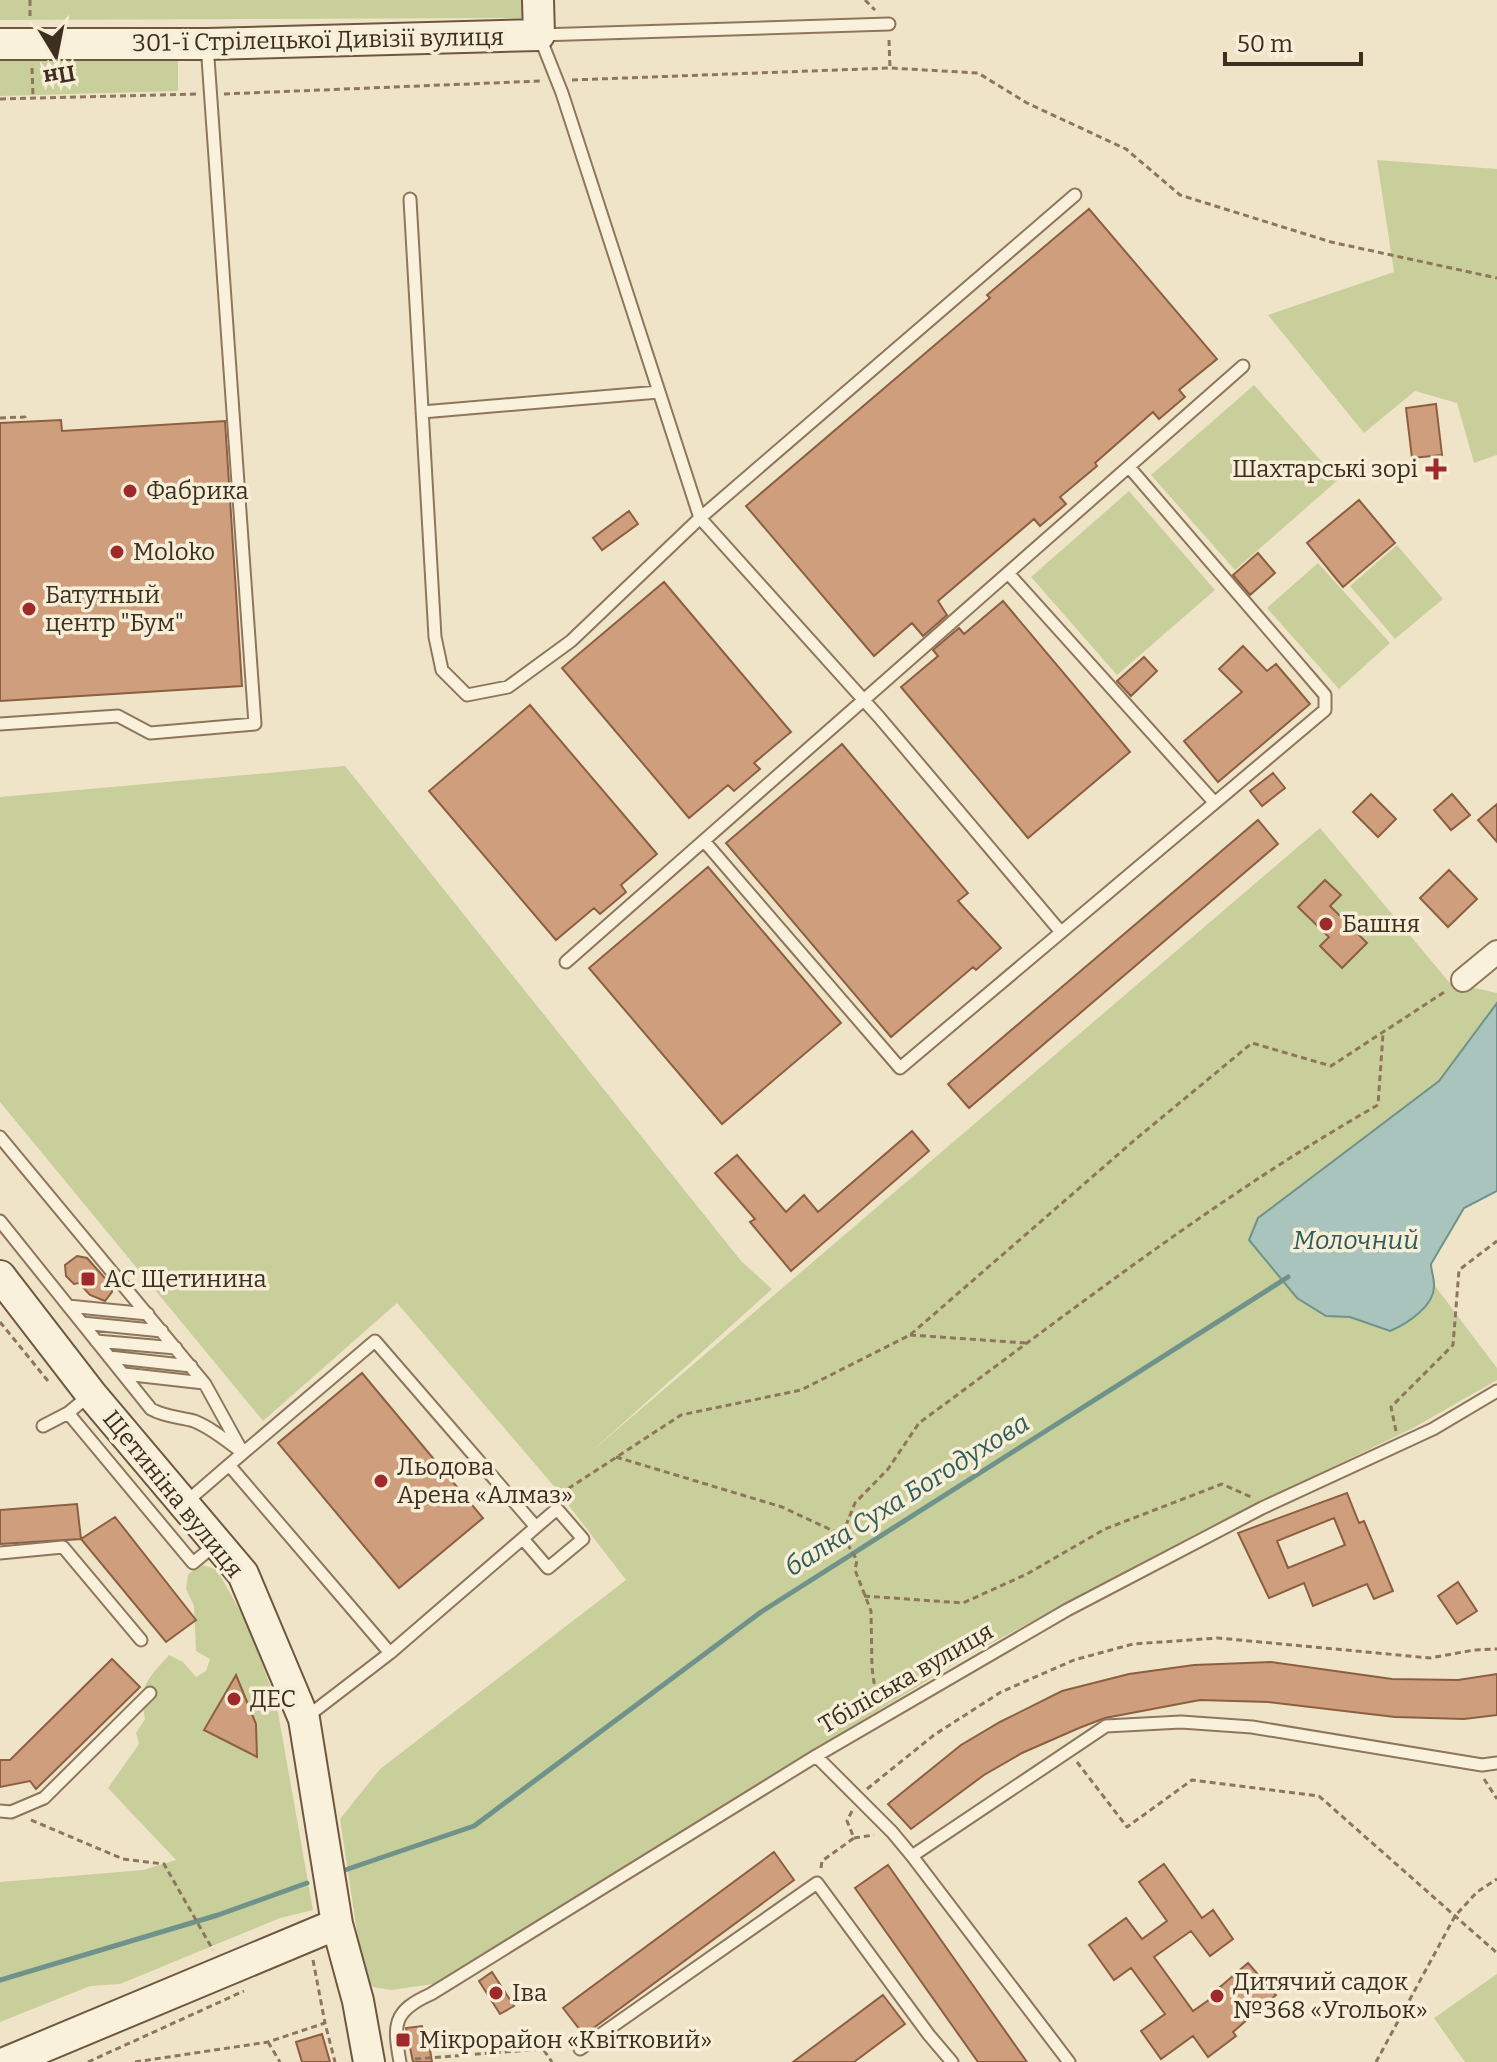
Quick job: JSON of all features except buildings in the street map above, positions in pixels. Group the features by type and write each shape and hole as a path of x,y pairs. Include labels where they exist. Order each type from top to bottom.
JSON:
{"street":[{"path":"538,0 539,35"},
{"name":"301-ї Стрілецької Дивізії вулиця","path":"0,44 207,44 539,35"},
{"path":"1463,980 1497,952"},
{"name":"Щетиніна вулиця","path":"0,1276 79,1403 183,1504 243,1574 304,1719 337,1924 358,2001 369,2062"},
{"path":"7,2062 337,1924"}],"lane":[{"path":"889,24 539,35 557,81 700,518 864,700 1060,931"},
{"path":"0,724 118,716 150,733 255,724 207,44"},
{"path":"410,199 435,637 442,670 467,695 508,687 571,641 700,518 1075,195"},
{"path":"566,962 1243,366"},
{"path":"422,412 659,392"},
{"path":"704,841 900,1068 1325,710 1325,695 1129,467"},
{"path":"1008,573 1214,802"},
{"path":"0,1137 191,1366 204,1383 243,1453"},
{"path":"0,1221 151,1409 205,1426 243,1453"},
{"path":"68,1306 148,1314"},
{"path":"82,1323 162,1331"},
{"path":"96,1341 176,1348"},
{"path":"183,1504 375,1341 536,1527"},
{"path":"109,1357 191,1366"},
{"path":"124,1374 204,1383"},
{"name":"Тбіліська вулиця","path":"399,2061 395,2026 415,2001 816,1756 1067,1610 1269,1505 1433,1429 1497,1391"},
{"path":"43,1426 79,1403 193,1563 217,1544"},
{"path":"229,1465 390,1653"},
{"path":"304,1719 390,1653 557,1509 583,1539 548,1568 523,1539"},
{"path":"0,1553 63,1547 141,1640"},
{"path":"6,1812 44,1798 150,1693"},
{"path":"912,1856 1106,1726 1181,1722 1252,1727 1482,1765 1497,1763"},
{"path":"816,1756 912,1856 1069,2062"},
{"path":"580,2049 817,1883 952,2062"}],"path":[{"path":"0,99 890,68 978,73 1027,103 1126,149 1180,195 1331,242 1497,278"},
{"path":"0,418 25,417 26,422"},
{"path":"560,1494 681,1415 801,1390 910,1335 1137,1138 1252,1043 1331,1066 1463,980"},
{"path":"842,1535 855,1503 888,1469 919,1423 1210,1210 1308,1145 1378,1105 1383,1033"},
{"path":"1399,1445 1391,1407 1453,1345 1459,1270 1497,1241"},
{"path":"910,1335 1028,1344"},
{"path":"616,1457 782,1507 842,1535 857,1560 855,1570 871,1611 872,1668 879,1720"},
{"path":"864,1596 963,1603 1027,1574 1105,1529 1222,1484 1269,1505"},
{"path":"817,1883 822,1861 854,1838 847,1821 857,1797 934,1735 1001,1692 1074,1660 1133,1644 1218,1638 1430,1658 1497,1649"},
{"path":"1077,1761 1127,1827 1192,1780 1319,1796 1497,1953"},
{"path":"1482,1775 1497,1799"},
{"path":"6,1812 123,1859 164,1864 205,1935"},
{"path":"1376,2062 1455,1916 1477,1892 1497,1879"},
{"path":"313,1960 335,2062"},
{"path":"88,2062 257,1985"},
{"path":"135,2062 268,2042 325,2023"},
{"path":"268,2042 280,2062"},
{"path":"399,2061 543,2049 552,2062"}],"green space":[{"path":"0,0 524,0 524,18 0,20"},
{"path":"178,55 178,91 0,96 0,60"},
{"path":"1377,160 1497,169 1497,455 1474,463 1457,403 1415,391 1364,433 1268,315 1394,272"},
{"path":"1254,385 1338,480 1235,570 1151,475"},
{"path":"1129,491 1215,590 1117,675 1031,577"},
{"path":"1397,545 1443,599 1395,639 1350,586"},
{"path":"1318,563 1390,643 1339,689 1267,608"},
{"path":"345,766 742,1262 772,1289 592,1451 1320,828 1449,982 1497,993 1497,1003 1439,1081 1258,1218 1249,1240 1326,1316 1350,1317 1390,1331 1430,1299 1435,1286 1497,1368 1497,1380 1415,1427 1205,1529 964,1658 433,1984 391,1990 373,1987 361,1958 340,1819 380,1769 626,1580 553,1485 397,1303 263,1421 0,1102 0,797"},
{"path":"203,1565 217,1570 247,1623 276,1701 313,1910 280,1918 120,1984 90,1986 0,2022 0,1882 143,1870 176,1860 108,1788 139,1744 136,1733 145,1719 144,1690 155,1670 169,1655 183,1662 196,1677 206,1671 210,1659 196,1651 194,1606 186,1589 188,1574"},
{"path":"1497,1974 1497,2062 1465,2062 1434,2018"}],"water":[{"name":"Молочний","path":"1497,1003 1497,1191 1464,1208 1431,1264 1434,1284 1430,1299 1412,1319 1390,1331 1350,1317 1326,1316 1297,1298 1249,1240 1258,1218 1439,1081"}],"waterway":[{"name":"балка Суха Богодухова","path":"345,1870 474,1826 761,1612 1288,1277"},
{"name":"балка Суха Богодухова","path":"0,1980 218,1915 307,1883"}],"place":[{"name":"Шахтарські зорі","path":"1436,469"},
{"name":"Фабрика","path":"130,491"},
{"name":"Moloko","path":"117,552"},
{"name":"Батутный центр \"Бум\"","path":"29,609"},
{"name":"Башня","path":"1326,924"},
{"name":"АС Щетинина","path":"88,1279"},
{"name":"Льодова Арена «Алмаз»","path":"381,1481"},
{"name":"ДЕС","path":"234,1699"},
{"name":"Іва","path":"496,1993"},
{"name":"Дитячий садок №368 «Угольок»","path":"1217,1996"},
{"name":"Мікрорайон «Квітковий»","path":"403,2040"}]}
